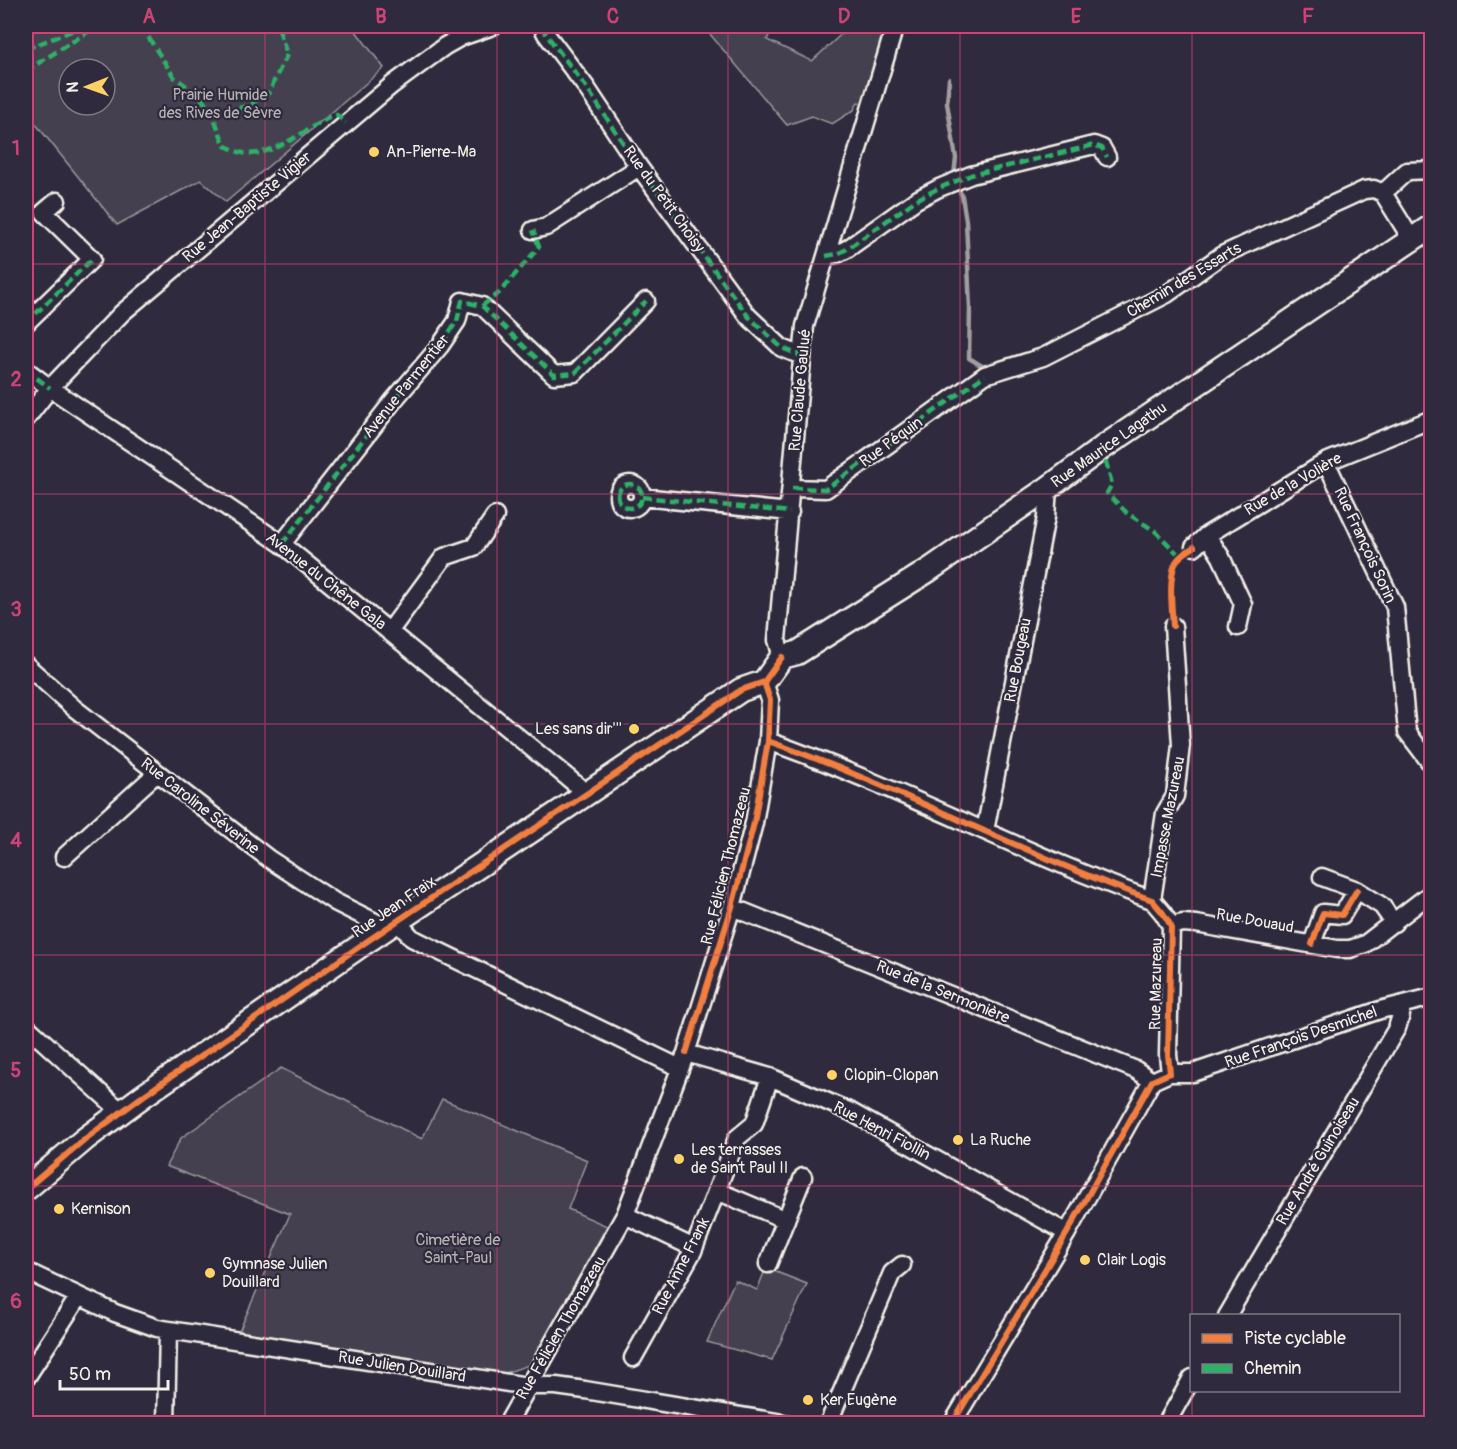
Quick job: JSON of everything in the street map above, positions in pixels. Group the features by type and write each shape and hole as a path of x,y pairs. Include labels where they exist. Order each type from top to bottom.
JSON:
{"street":[{"name":"Rue Jean-Baptiste Vigier","path":"26,419 50,388 122,313 392,84 445,46 493,26"},
{"name":"Rue du Petit Choisy","path":"542,26 639,167 748,316 782,348 802,356"},
{"name":"Rue Claude Gaulué","path":"782,657 777,640 805,326 895,26"},
{"path":"826,256 847,249 916,200 971,175 1094,145 1102,148 1107,157"},
{"path":"533,230 546,227 639,167"},
{"path":"1412,240 1383,193 1407,171 1431,170"},
{"name":"Chemin des Essarts","path":"985,375 1043,357 1167,294 1222,255 1324,207 1364,190 1374,189 1383,193"},
{"path":"26,323 92,260 44,212 57,201"},
{"name":"Rue Maurice Lagathu","path":"782,657 797,653 919,576 1102,448 1431,226"},
{"name":"Avenue Parmentier","path":"282,544 394,400 440,346 457,321 462,301 482,306 554,375 575,374 646,301"},
{"name":"Avenue du Chêne Gala","path":"26,370 282,544 578,786 584,796"},
{"name":"Rue Péquin","path":"792,488 826,489 985,375"},
{"name":"Rue de la Volière","path":"1194,547 1207,535 1326,462 1431,419"},
{"name":"Rue François Sorin","path":"1326,462 1395,607 1407,732 1431,765"},
{"name":"Rue Bougeau","path":"985,831 1046,517 1047,488"},
{"path":"642,497 790,512"},
{"path":"389,632 444,557 474,547 495,516"},
{"path":"1207,535 1221,557 1243,604 1238,627"},
{"name":"Impasse Mazureau","path":"1152,900 1166,813 1175,796 1181,745 1173,626"},
{"path":"764,682 782,657"},
{"name":"Rue Caroline Séverine","path":"26,665 74,708 157,773 302,882 335,902 392,924 422,943 683,1060"},
{"name":"Rue Jean Fraix","path":"26,1190 85,1139 120,1113 392,924 741,690 764,682"},
{"name":"Rue Félicien Thomazeau","path":"507,1424 625,1215 683,1060 732,907 754,823 768,741 770,700 764,682"},
{"path":"768,741 821,760 1152,900"},
{"path":"64,857 157,773"},
{"path":"1322,877 1356,890 1382,906 1394,923"},
{"path":"1312,944 1323,913 1342,915 1356,890"},
{"name":"Rue Douaud","path":"1171,927 1183,923 1196,924 1336,949 1355,948 1365,944 1430,897"},
{"name":"Rue Mazureau","path":"1152,900 1171,927 1168,1054 1170,1073"},
{"name":"Rue de la Sermonière","path":"732,907 1136,1070 1152,1081"},
{"name":"Rue François Desmichel","path":"1170,1073 1193,1074 1380,1010 1431,997"},
{"name":"Rue André Guinoiseau","path":"1228,1314 1397,1028 1401,1005"},
{"path":"26,1026 120,1113"},
{"name":"Rue Henri Fiollin","path":"683,1060 770,1077 851,1112 1067,1233"},
{"path":"952,1424 1067,1233 1152,1081 1170,1073"},
{"name":"Rue Anne Frank","path":"633,1359 694,1248 737,1138 754,1124 770,1077"},
{"path":"768,1264 803,1177"},
{"path":"717,1191 786,1220"},
{"path":"625,1215 694,1248"},
{"path":"828,1424 892,1273 903,1265"},
{"name":"Rue Julien Douillard","path":"26,1271 134,1321 168,1330 528,1386 556,1386 585,1390 789,1424"},
{"path":"26,1378 80,1296"},
{"path":"166,1424 168,1330"},
{"path":"1166,1424 1190,1380"}],"green space":[{"name":"Prairie Humide des Rives de Sèvre","path":"26,26 352,26 384,68 226,202 201,180 117,225 31,118 26,120"},
{"path":"703,26 773,26 767,40 812,61 848,28 846,26 887,26 863,103 858,102 854,110 832,124 812,116 787,125"},
{"name":"Cimetière de Saint-Paul","path":"281,1068 422,1139 442,1099 587,1160 568,1209 607,1226 532,1364 502,1374 238,1334 290,1214 166,1166 181,1138"},
{"path":"766,1268 807,1284 772,1360 707,1342 735,1280 757,1290"}],"waterway":[{"path":"949,79 947,103 956,158 954,176"},
{"path":"957,186 962,196 966,221 970,309 969,358 982,366"}],"marked path":[{"path":"26,49 84,26"},
{"path":"26,71 97,26"},
{"path":"141,26 174,77 199,95 212,113 225,146 254,154 277,147 333,116 337,115 346,123"},
{"path":"212,113 248,106 270,92 287,55 278,26"},
{"path":"542,26 639,167 748,316 782,348 802,356"},
{"path":"826,256 847,249 916,200 971,175 1094,145 1102,148 1107,157"},
{"path":"482,306 499,293 539,247 533,230"},
{"path":"26,323 92,259"},
{"path":"282,544 394,400 440,346 457,321 462,301 482,306 554,375 575,373 646,301"},
{"path":"26,370 50,388"},
{"path":"792,488 826,489 985,375"},
{"path":"1102,448 1112,484 1107,493 1127,513 1155,531 1180,556"},
{"path":"625,484 635,484 642,491 642,496 642,501 635,508 625,508 618,501 618,491 625,484"},
{"path":"642,497 790,512"}],"cycle path":[{"path":"1173,626 1171,594 1174,568 1180,557 1194,547"},
{"path":"26,1189 85,1139 143,1096 360,946 741,690 764,682 782,657"},
{"path":"686,1053 732,907 754,823 768,741 770,700 764,682"},
{"path":"768,741 817,759 1055,862 1152,900 1171,926 1168,1055 1170,1073 1152,1081 1067,1233 952,1424"},
{"path":"1312,944 1323,913 1342,915 1357,890"}],"place":[{"name":"An-Pierre-Ma","path":"374,152"},
{"name":"Les sans dir'''","path":"634,729"},
{"name":"Clopin-Clopan","path":"832,1075"},
{"name":"La Ruche","path":"958,1140"},
{"name":"Les terrasses de Saint Paul II","path":"679,1159"},
{"name":"Kernison","path":"59,1209"},
{"name":"Clair Logis","path":"1085,1260"},
{"name":"Gymnase Julien Douillard","path":"210,1273"},
{"name":"Ker Eugène","path":"808,1400"}]}
